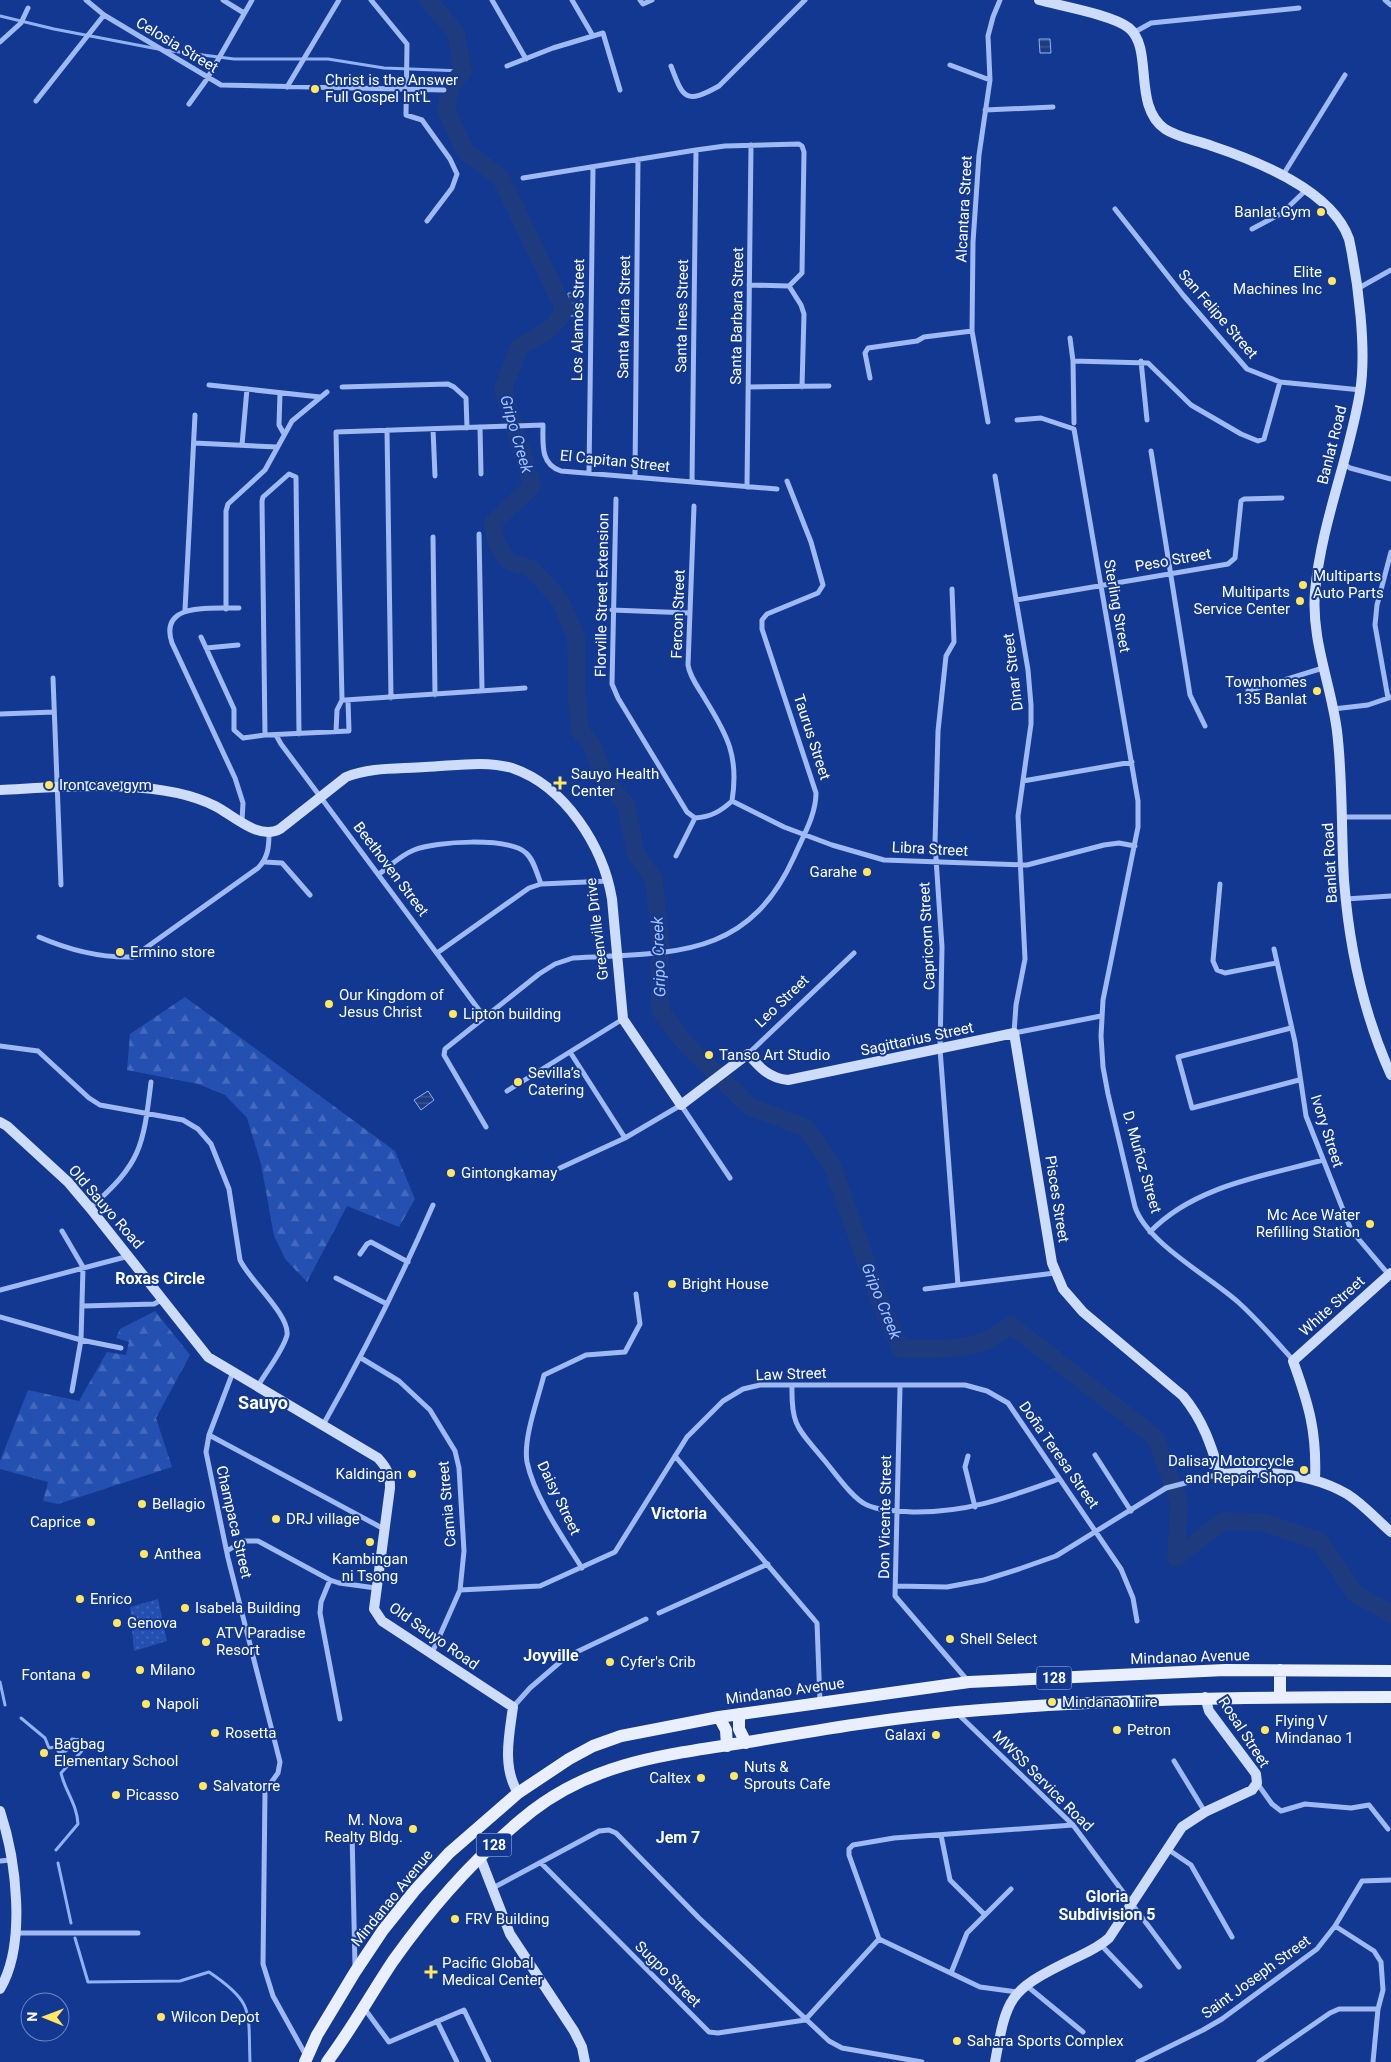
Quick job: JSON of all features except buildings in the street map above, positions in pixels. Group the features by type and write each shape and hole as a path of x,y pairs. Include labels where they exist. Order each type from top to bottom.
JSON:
{"main road":[{"path":"1280,1670 1280,1697"},
{"name":"Mindanao Avenue","path":"295,2062 304,2057 355,1972 383,1930 415,1890 449,1853 518,1794 569,1758 593,1746 621,1736 719,1717 969,1682 1216,1671 1391,1670"},
{"name":"128","path":"327,2062 422,1921 480,1858 533,1811 566,1788 600,1772 630,1762 746,1742 956,1712 1205,1697 1391,1697"},
{"path":"739,1714 739,1729 746,1742"},
{"path":"719,1717 726,1730 727,1746"},
{"name":"128","path":"331,2062 337,2049"}],"street":[{"name":"Celosia Street","path":"86,0 104,15 207,79 221,85 444,90"},
{"path":"223,0 244,13"},
{"path":"189,104 207,79 252,0"},
{"path":"287,87 339,0"},
{"path":"371,0 407,44 406,115 422,120 450,159 457,174 452,188 427,221"},
{"path":"572,0 593,36"},
{"path":"642,2 652,0"},
{"path":"671,66 680,92 687,96 702,96 719,86 805,0"},
{"name":"Alcantara Street","path":"988,422 972,331 972,242 979,155 990,80 988,36 1000,0"},
{"path":"1038,0 1112,20 1129,28 1133,33 1151,23 1298,8"},
{"path":"1385,0 1391,4"},
{"path":"495,1 526,59"},
{"path":"0,42 21,23 28,8"},
{"path":"36,101 104,15"},
{"path":"506,66 602,33 620,90"},
{"name":"Banlat Road","path":"1133,33 1141,48 1148,101 1158,123 1178,135 1242,156 1283,176 1306,190 1333,211 1344,226 1352,251 1361,336 1361,390 1319,562 1315,594 1316,633 1340,752 1346,899 1357,968 1391,1075"},
{"path":"950,65 990,80"},
{"path":"1283,176 1345,75"},
{"path":"985,110 1054,107"},
{"path":"523,178 696,150 796,143 802,146 804,152 802,273 789,286 750,286"},
{"name":"Santa Barbara Street","path":"747,487 751,145"},
{"name":"Santa Ines Street","path":"692,482 696,150"},
{"name":"Santa Maria Street","path":"635,476 638,158"},
{"name":"Los Alamos Street","path":"589,473 593,167"},
{"path":"1252,229 1282,213 1306,190"},
{"name":"San Felipe Street","path":"1115,209 1183,294 1247,369 1280,382 1361,390"},
{"path":"1356,289 1391,270"},
{"path":"789,286 801,304 804,314 802,387"},
{"path":"870,378 865,351 868,348 882,344 917,341 924,337 972,331"},
{"path":"1070,338 1073,361 1074,423"},
{"path":"1073,361 1141,361 1148,363 1191,405 1254,440 1264,439 1280,382"},
{"path":"1141,361 1147,420"},
{"path":"342,387 448,384 466,398 467,428"},
{"path":"209,385 321,397"},
{"path":"748,387 829,386"},
{"path":"242,445 247,390"},
{"path":"226,609 226,511 228,504 265,470 284,434 300,412 327,392"},
{"path":"280,393 279,425 284,434"},
{"path":"195,415 185,610 171,624 170,638 235,778 243,803 242,821"},
{"name":"Sterling Street","path":"1017,420 1041,418 1074,429 1138,800 1135,846"},
{"name":"El Capitan Street","path":"342,700 336,432 543,425 544,452 547,462 553,468 589,473 777,489"},
{"path":"480,427 481,474"},
{"path":"434,429 435,476"},
{"path":"387,430 390,698"},
{"path":"194,443 277,447"},
{"path":"1151,451 1190,695 1205,726"},
{"path":"1344,464 1350,468 1391,479"},
{"path":"265,735 262,501 284,476 289,474 296,477 299,734"},
{"name":"Dinar Street","path":"995,476 1031,705 1031,724 1018,816 1019,865"},
{"name":"Taurus Street","path":"486,1127 443,1051 538,974 555,964 573,958 686,950 710,943 745,924 775,892 804,835 813,812 816,793 762,629 762,620 767,614 818,593 823,585 811,542 787,481"},
{"name":"Peso Street","path":"1016,600 1232,562 1235,558 1241,501 1244,499 1282,498"},
{"name":"Florville Street Extension","path":"616,499 612,610 612,684 618,698 687,812 695,818"},
{"name":"Fercon Street","path":"694,506 689,672 725,731 732,750 735,770 732,801"},
{"path":"479,534 482,690"},
{"path":"433,537 434,695"},
{"path":"1333,710 1368,705 1389,697 1375,625 1377,604 1391,552"},
{"name":"Capricorn Street","path":"952,589 954,642 946,656 938,732 936,862 942,947 940,1049 958,1286"},
{"path":"185,610 239,608"},
{"path":"612,610 690,613"},
{"path":"201,637 234,710 234,730 243,738 276,734 349,732 348,700"},
{"path":"206,648 238,646"},
{"path":"1248,691 1324,668"},
{"path":"53,678 60,885"},
{"path":"336,732 337,710 342,700 525,688"},
{"path":"0,714 54,712"},
{"name":"Beethoven Street","path":"276,734 281,744 486,1018"},
{"path":"1022,781 1132,762"},
{"name":"Greenville Drive","path":"269,833 280,829 346,777 366,771 485,764 512,768 548,788 593,841 609,881 620,1005 623,1018 730,1178"},
{"path":"0,790 137,788 188,796 207,802 256,830 269,833 265,862 252,874 133,957 119,958 72,951 39,937"},
{"path":"676,856 695,818 707,817 722,810 732,801"},
{"name":"Libra Street","path":"732,801 804,835 884,860 1019,865 1104,845 1119,843 1135,846"},
{"path":"1342,817 1391,817"},
{"path":"379,874 414,850 434,846 491,841 512,845 526,853 541,884"},
{"name":"D. Muñoz Street","path":"1135,846 1102,1016 1103,1068 1135,1207 1150,1232 1237,1301 1293,1361 1308,1403 1313,1425 1315,1480"},
{"path":"265,862 282,863 310,895"},
{"name":"Pisces Street","path":"1019,865 1025,958 1016,1005 1014,1033 1055,1273 1063,1289 1083,1312 1163,1377 1194,1410 1207,1432 1220,1474"},
{"path":"437,953 514,898 541,884 609,881"},
{"path":"1220,884 1213,961 1217,970 1225,973 1276,963"},
{"path":"1346,899 1391,896"},
{"name":"Ivory Street","path":"1274,949 1297,1052 1299,1080 1306,1116 1351,1230 1390,1274"},
{"name":"Leo Street","path":"681,1105 748,1054 854,953"},
{"name":"Sagittarius Street","path":"748,1054 765,1073 775,1079 788,1080 1102,1016"},
{"path":"507,1092 623,1018"},
{"path":"1291,1028 1178,1057 1192,1108 1299,1080"},
{"path":"0,1046 38,1051 88,1098 100,1105 183,1120 198,1129 211,1144 229,1189 240,1260 245,1271 285,1322 286,1336 258,1386"},
{"path":"570,1052 625,1138"},
{"path":"90,1208 129,1170 137,1155 147,1114 151,1082"},
{"path":"560,1168 625,1138 681,1105"},
{"name":"Old Sauyo Road","path":"0,1122 7,1126 68,1182 208,1357 378,1458 386,1467 390,1476 390,1488 374,1609 382,1621 513,1707"},
{"path":"1150,1232 1175,1208 1215,1190 1323,1160"},
{"path":"323,1426 361,1358 408,1262 433,1205"},
{"path":"62,1231 83,1267 81,1340 72,1391"},
{"path":"360,1254 367,1244 371,1242 408,1262"},
{"path":"0,1290 129,1256"},
{"path":"925,1289 1055,1273"},
{"name":"White Street","path":"1293,1361 1390,1274"},
{"path":"336,1278 387,1304"},
{"name":"Daisy Street","path":"582,1568 536,1486 527,1461 528,1438 544,1375 586,1356 626,1352 640,1324 636,1294"},
{"path":"83,1306 154,1304 163,1299"},
{"path":"0,1318 81,1340 121,1348"},
{"name":"Camia Street","path":"361,1358 399,1381 417,1395 430,1410 455,1451 459,1468 463,1509 464,1551 460,1590 432,1653"},
{"name":"Champaca Street","path":"233,1371 206,1444 207,1458 227,1551 280,1768 265,1791 263,1964 273,1996 304,2057"},
{"path":"792,1384 791,1410 797,1427 860,1501 868,1506 898,1511 930,1512 975,1507 1059,1479"},
{"name":"Law Street","path":"582,1568 615,1552 687,1438 723,1401 743,1389 760,1385 792,1384 900,1386"},
{"name":"Doña Teresa Street","path":"900,1386 965,1385 987,1391 1008,1403 1120,1568 1132,1598 1137,1621"},
{"name":"Don Vicente Street","path":"900,1386 896,1596 969,1682"},
{"path":"210,1436 385,1529"},
{"path":"1095,1455 1131,1510"},
{"path":"676,1456 817,1623 820,1702"},
{"path":"968,1456 965,1467 975,1507"},
{"path":"896,1586 948,1587 984,1580 1056,1556 1178,1483 1220,1474 1271,1472 1315,1480 1349,1495 1391,1532"},
{"path":"227,1551 242,1541 258,1541 330,1580 376,1588"},
{"path":"659,1613 768,1564"},
{"path":"460,1590 540,1586 582,1568"},
{"path":"330,1580 321,1602 320,1613 340,1719"},
{"path":"518,1794 510,1778 508,1766 513,1707 530,1688 566,1657 646,1619"},
{"name":"Rosal Street","path":"1205,1697 1209,1711 1251,1766 1256,1774 1257,1783"},
{"name":"MWSS Service Road","path":"956,1712 1073,1825 1179,1967"},
{"path":"1174,1761 1205,1812"},
{"path":"995,2062 1004,2018 1011,2000 1022,1989 1044,1974 1101,1946 1109,1938 1182,1826 1205,1812 1252,1790 1257,1783 1272,1804 1281,1811 1305,1804 1352,1808 1369,1805 1388,1829"},
{"path":"0,1811 11,1860 15,1933 10,1968 0,1989"},
{"path":"1073,1825 894,1838 853,1846 848,1849 879,1939 980,1987 1022,1989 1082,2032"},
{"path":"491,1889 599,1830 609,1830 616,1833 828,2041 842,2048 922,2062"},
{"path":"352,1832 355,1972"},
{"path":"941,1835 950,1880 984,1914"},
{"path":"1166,1848 1190,1865 1232,1937"},
{"path":"480,1858 510,1934 574,2030 582,2047 585,2062"},
{"path":"0,1861 11,1860"},
{"name":"Sugpo Street","path":"541,1863 709,2032 718,2033 805,2020"},
{"name":"Saint Joseph Street","path":"1138,2062 1203,2030 1317,1949 1336,1926 1362,1881 1391,1880"},
{"path":"950,1973 963,1938 984,1914 1011,1889"},
{"path":"1336,1926 1374,1951 1381,1962 1383,1990 1378,2009 1373,2062"},
{"path":"15,1933 138,1933"},
{"path":"805,2020 879,1939"},
{"path":"1101,1946 1140,1986"},
{"path":"363,2007 389,2042 464,2010 489,2062"},
{"path":"1259,2062 1330,2014 1339,2010 1378,2009"},
{"path":"437,2021 456,2062"},
{"path":"1148,2056 1151,2062"}],"green space":[{"path":"185,997 395,1151 415,1199 399,1227 347,1206 307,1282 286,1260 274,1236 261,1164 247,1118 225,1095 198,1084 127,1070 130,1034"},
{"path":"155,1311 190,1355 156,1418 172,1467 58,1504 43,1501 48,1482 0,1469 0,1461 28,1390 79,1401 107,1352 126,1355 129,1342 116,1338 120,1329"},
{"path":"158,1599 167,1641 134,1651 130,1607"}],"shaded area":[{"path":"1039,39 1050,39 1051,53 1040,53"},
{"path":"568,293 581,293 581,316 568,316"},
{"path":"428,1091 434,1100 421,1110 414,1100"}],"waterway":[{"name":"Gripo Creek","path":"428,0 456,33 463,71 452,84 446,109 465,151 501,178 564,309 561,316 551,327 519,347 503,389 532,486 493,523 496,542 508,561 532,569 560,600 576,637 577,702 580,731 591,743 606,782 626,804 636,854 654,880 660,937 660,1010 685,1043 749,1106 806,1128 832,1165 879,1299 901,1349 944,1349 977,1344 997,1335 1011,1325 1156,1438 1179,1502 1176,1558 1223,1521 1262,1522 1319,1541 1356,1594 1391,1614"},
{"path":"0,16 54,29 158,49"},
{"path":"164,50 234,59 328,59 384,68 463,71"},
{"path":"0,1682 5,1705"},
{"path":"21,1718 45,1738 49,1748 55,1747 59,1752 66,1751 72,1739 80,1740 84,1747 61,1773 73,1804 78,1824 56,1850"},
{"path":"58,1863 71,1923"},
{"path":"75,1938 88,1982 180,1981 209,1972 235,1992 242,2001 248,2019 250,2062"}],"place":[{"name":"Christ is the Answer Full Gospel Int'L","path":"315,89"},
{"name":"Banlat Gym","path":"1321,212"},
{"name":"Elite Machines Inc","path":"1332,281"},
{"name":"Multiparts Auto Parts","path":"1303,585"},
{"name":"Multiparts Service Center","path":"1300,601"},
{"name":"Townhomes 135 Banlat","path":"1317,691"},
{"name":"Sauyo Health Center","path":"560,783"},
{"name":"Iron cave gym","path":"49,785"},
{"name":"Garahe","path":"867,872"},
{"name":"Ermino store","path":"120,952"},
{"name":"Our Kingdom of Jesus Christ","path":"329,1004"},
{"name":"Lipton building","path":"453,1014"},
{"name":"Tanso Art Studio","path":"709,1055"},
{"name":"Sevilla’s Catering","path":"518,1082"},
{"name":"Gintongkamay","path":"451,1173"},
{"name":"Mc Ace Water Refilling Station","path":"1370,1224"},
{"name":"Bright House","path":"672,1284"},
{"name":"Dalisay Motorcycle and Repair Shop","path":"1304,1470"},
{"name":"Kaldingan","path":"412,1474"},
{"name":"Bellagio","path":"142,1504"},
{"name":"DRJ village","path":"276,1519"},
{"name":"Caprice","path":"91,1522"},
{"name":"Kambingan ni Tsong","path":"370,1542"},
{"name":"Anthea","path":"144,1554"},
{"name":"Enrico","path":"80,1599"},
{"name":"Isabela Building","path":"185,1608"},
{"name":"Genova","path":"117,1623"},
{"name":"Shell Select","path":"950,1639"},
{"name":"ATV Paradise Resort","path":"206,1642"},
{"name":"Cyfer's Crib","path":"610,1662"},
{"name":"Milano","path":"140,1670"},
{"name":"Fontana","path":"86,1675"},
{"name":"Mindanao Tire","path":"1052,1702"},
{"name":"Napoli","path":"146,1704"},
{"name":"Petron","path":"1117,1730"},
{"name":"Flying V Mindanao 1","path":"1265,1730"},
{"name":"Rosetta","path":"215,1733"},
{"name":"Galaxi","path":"936,1735"},
{"name":"Bagbag Elementary School","path":"44,1753"},
{"name":"Nuts & Sprouts Cafe","path":"734,1776"},
{"name":"Caltex","path":"701,1778"},
{"name":"Salvatorre","path":"203,1786"},
{"name":"Picasso","path":"116,1795"},
{"name":"M. Nova Realty Bldg.","path":"413,1829"},
{"name":"FRV Building","path":"455,1919"},
{"name":"Pacific Global Medical Center","path":"431,1972"},
{"name":"Wilcon Depot","path":"161,2017"},
{"name":"Sahara Sports Complex","path":"957,2041"}],"district":[{"name":"Roxas Circle","path":"160,1278"},
{"name":"Sauyo","path":"263,1403"},
{"name":"Victoria","path":"679,1513"},
{"name":"Joyville","path":"551,1655"},
{"name":"Jem 7","path":"678,1837"},
{"name":"Gloria Subdivision 5","path":"1107,1905"}]}
